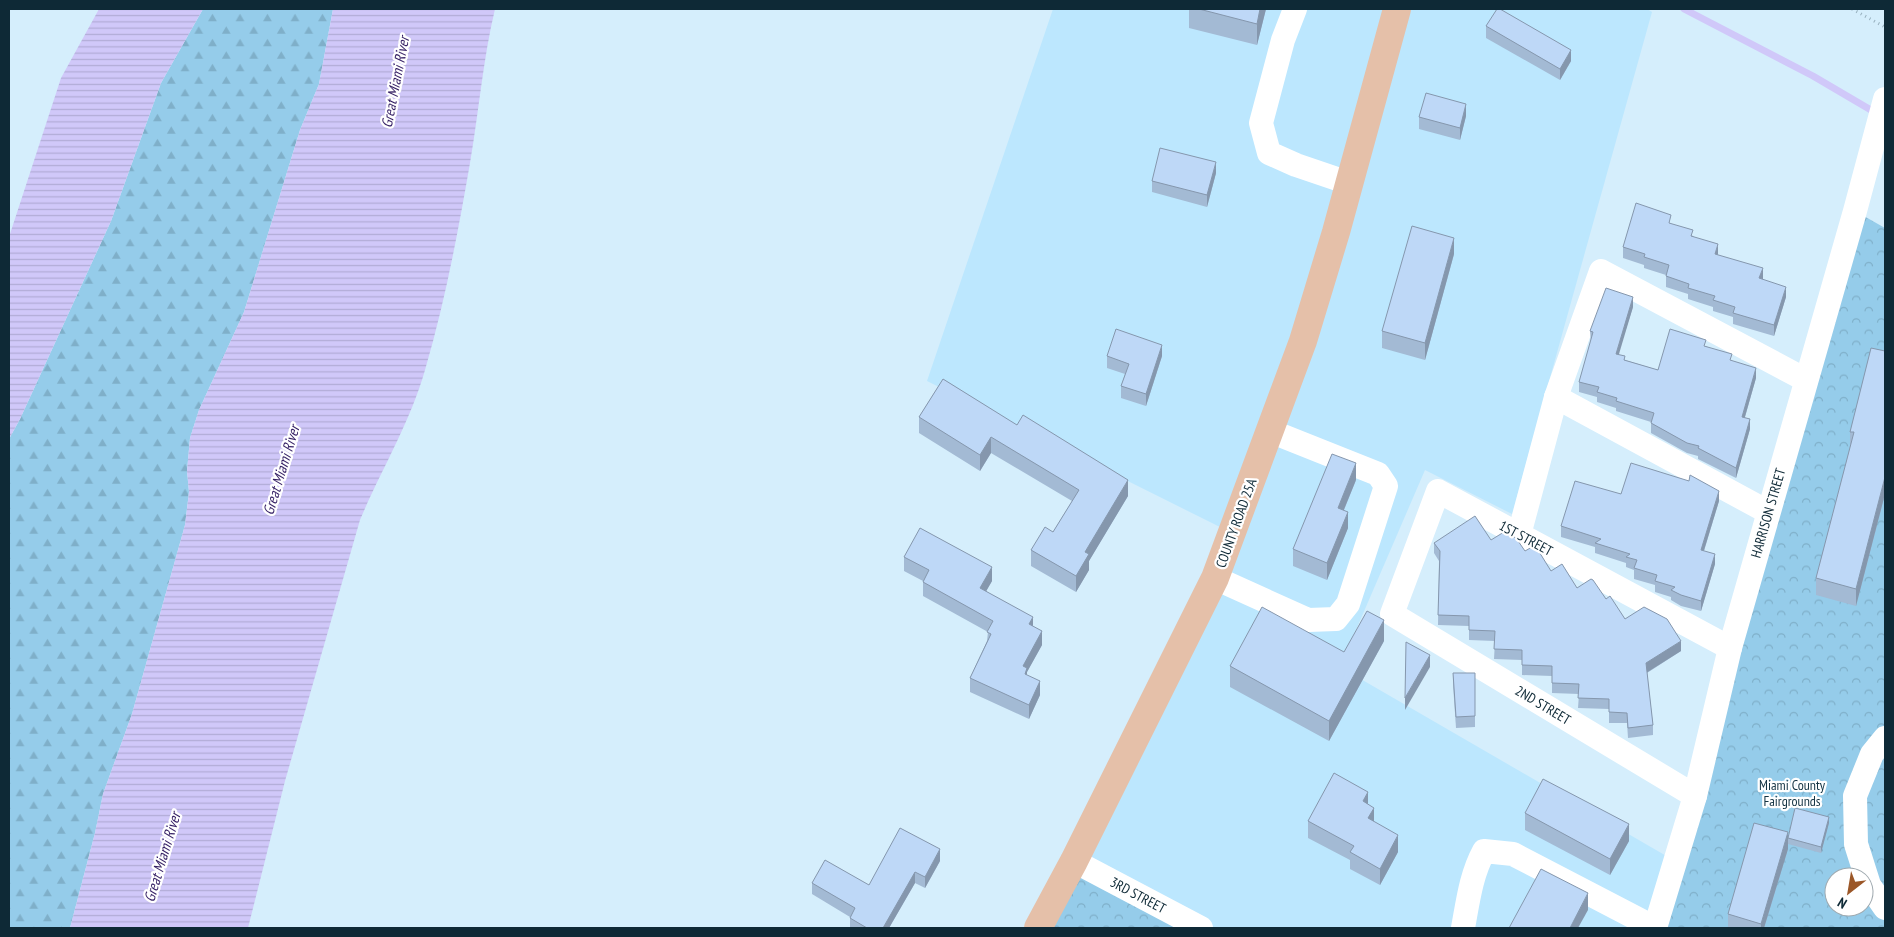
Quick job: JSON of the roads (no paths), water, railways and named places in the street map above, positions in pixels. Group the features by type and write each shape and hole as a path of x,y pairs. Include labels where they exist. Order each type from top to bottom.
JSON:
{"main road":[{"name":"COUNTY ROAD 25A","path":"1038,928 1074,861 1216,578 1303,341 1397,9"}],"street":[{"path":"1295,9 1283,40 1261,124 1269,153 1296,165 1349,183"},
{"name":"HARRISON STREET","path":"1655,928 1695,796 1730,648 1885,100"},
{"path":"1519,535 1556,397 1601,271 1806,380"},
{"path":"1556,397 1768,512"},
{"path":"1216,578 1308,620 1336,619 1348,604 1386,486 1378,474 1270,431"},
{"name":"1ST STREET","path":"1392,614 1438,491 1730,648"},
{"name":"2ND STREET","path":"1392,614 1695,796"},
{"path":"1885,738 1872,754 1855,796 1856,844 1869,884 1885,908"},
{"path":"1463,928 1469,888 1477,863 1484,851 1513,854 1655,928"},
{"name":"3RD STREET","path":"1074,861 1200,928"}],"water":[{"path":"99,9 203,9 161,83 111,221 9,439 9,237 61,78"},
{"name":"Great Miami River","path":"333,9 495,9 487,47 470,163 456,241 439,319 425,370 403,428 360,520 285,781 248,928 70,928 95,833 103,794 132,714 185,525 189,492 187,471 190,438 199,410 244,312 300,130 319,84"}],"waterway":[{"path":"1684,9 1813,76 1876,113"}],"park label":[{"name":"Miami County Fairgrounds","path":"1792,794"}]}
